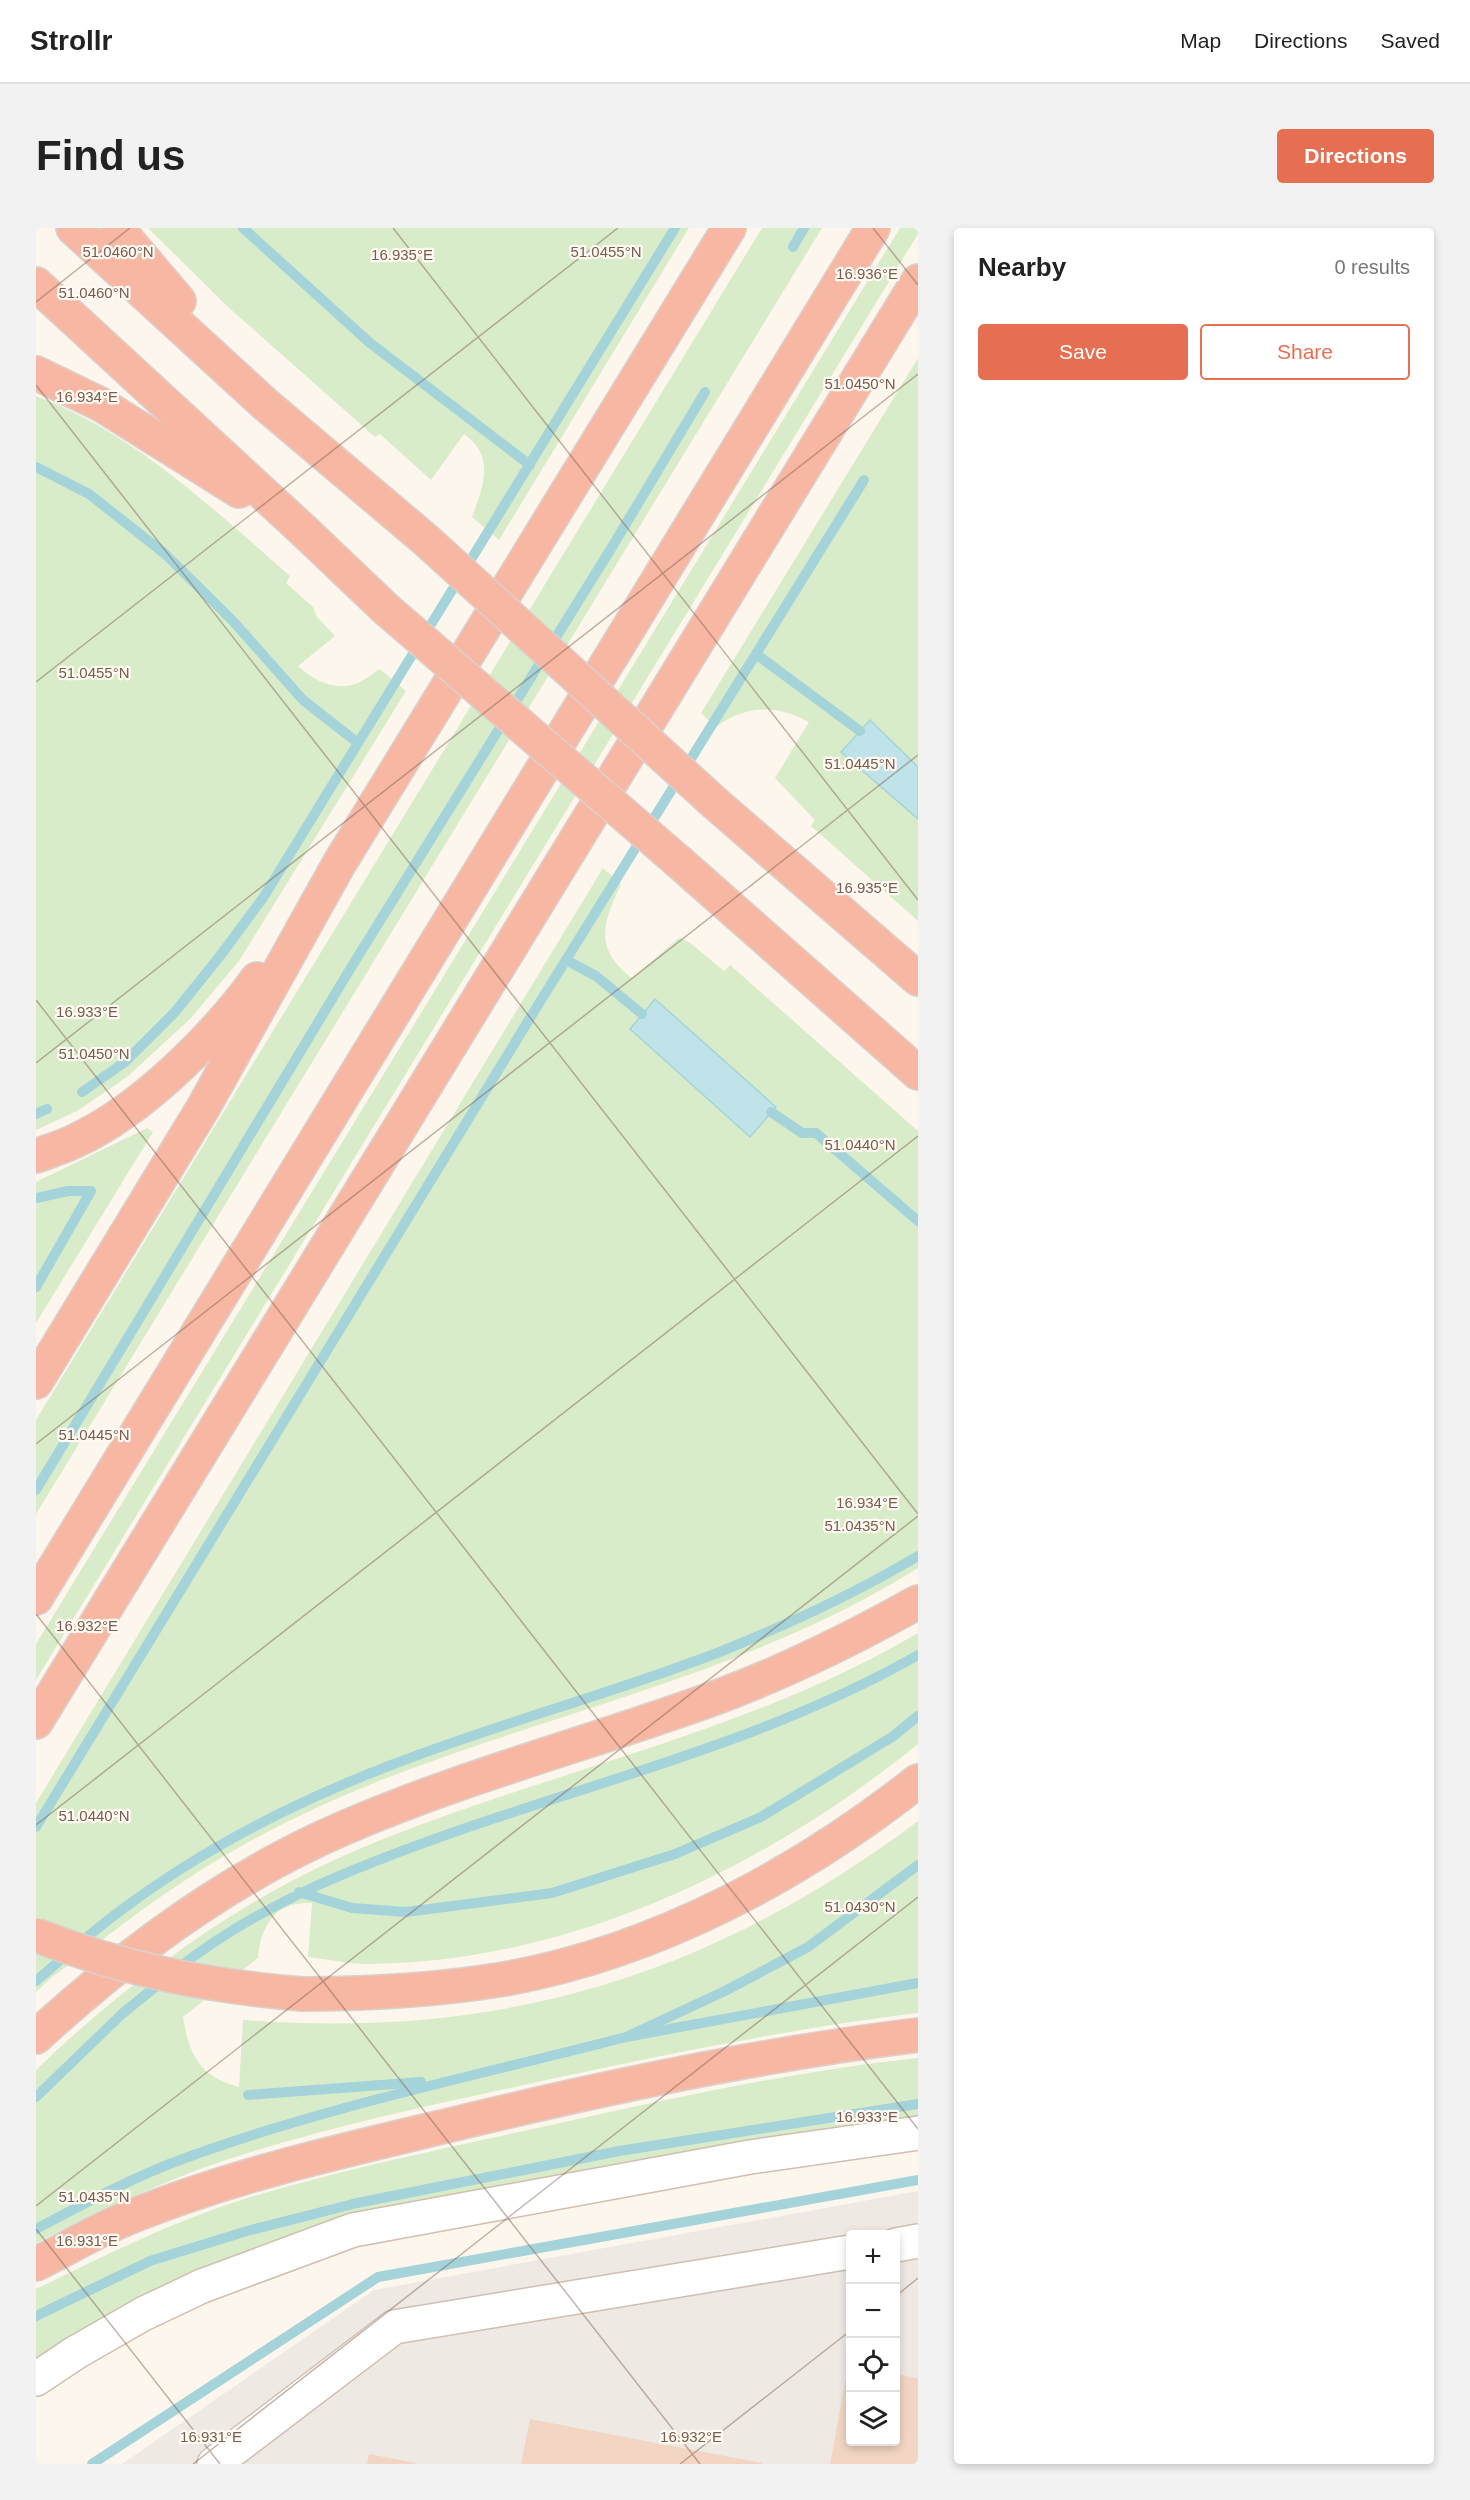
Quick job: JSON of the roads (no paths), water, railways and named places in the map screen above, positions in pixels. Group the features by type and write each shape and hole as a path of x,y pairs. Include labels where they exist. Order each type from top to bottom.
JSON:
{"highway":[{"path":"73,228 265,404 427,541 716,804 918,980"},
{"path":"117,228 265,404"},
{"path":"702,272 723,228"},
{"path":"36,1382 203,1108 333,876 729,228"},
{"path":"36,1598 873,228"},
{"path":"36,1722 918,281"},
{"path":"36,284 386,609 679,862 918,1074"},
{"path":"36,373 102,405 303,530"},
{"path":"36,1156 76,1141 131,1107 184,1062 241,1001 333,876"},
{"path":"36,2037 61,2014 173,1926 233,1886 310,1844 435,1791 720,1695 818,1654 918,1602"},
{"path":"36,1935 78,1952 185,1980 302,1994 359,1994 451,1987 511,1977 570,1963 629,1944 734,1901 821,1849 918,1780"},
{"path":"36,2264 132,2216 203,2189 276,2167 578,2095 822,2047 918,2035"}],"lane":[{"path":"36,2379 143,2314 202,2286 353,2230 750,2157 918,2133"},
{"path":"900,2244 918,2241"},
{"path":"214,2464 394,2327 846,2253"}],"water":[{"path":"870,720 918,767 918,819 841,752"},
{"path":"655,999 776,1107 750,1137 630,1029"}],"waterway":[{"path":"243,228 370,343 530,465"},
{"path":"36,467 89,494 164,553 232,620 303,700 358,743 675,228"},
{"path":"793,247 804,228"},
{"path":"36,1490 352,966 612,547 705,392"},
{"path":"36,1827 538,1005 864,480"},
{"path":"756,654 860,731"},
{"path":"82,1092 125,1062 175,1012 220,956 263,898 358,743"},
{"path":"566,960 596,976 642,1014"},
{"path":"36,1114 47,1109"},
{"path":"771,1112 802,1133 816,1133 918,1221"},
{"path":"36,1198 68,1191 91,1191 36,1287"},
{"path":"36,1981 95,1930 148,1891 249,1829 285,1811 357,1778 435,1749 722,1651 822,1607 918,1556"},
{"path":"176,1970 208,1946 276,1905 348,1872 460,1830 635,1773 751,1732 864,1684 918,1655"},
{"path":"299,1892 352,1908 406,1912 552,1893 675,1854 761,1817 892,1737 918,1716"},
{"path":"918,1865 808,1947 725,1991 626,2037 918,1983"},
{"path":"36,2097 123,2013 164,1980"},
{"path":"36,2229 110,2190 188,2157 242,2138 351,2106 626,2037"},
{"path":"248,2095 421,2082"},
{"path":"36,2316 150,2261 247,2231 357,2203 619,2151 918,2104"},
{"path":"92,2464 378,2277 918,2180"}]}
